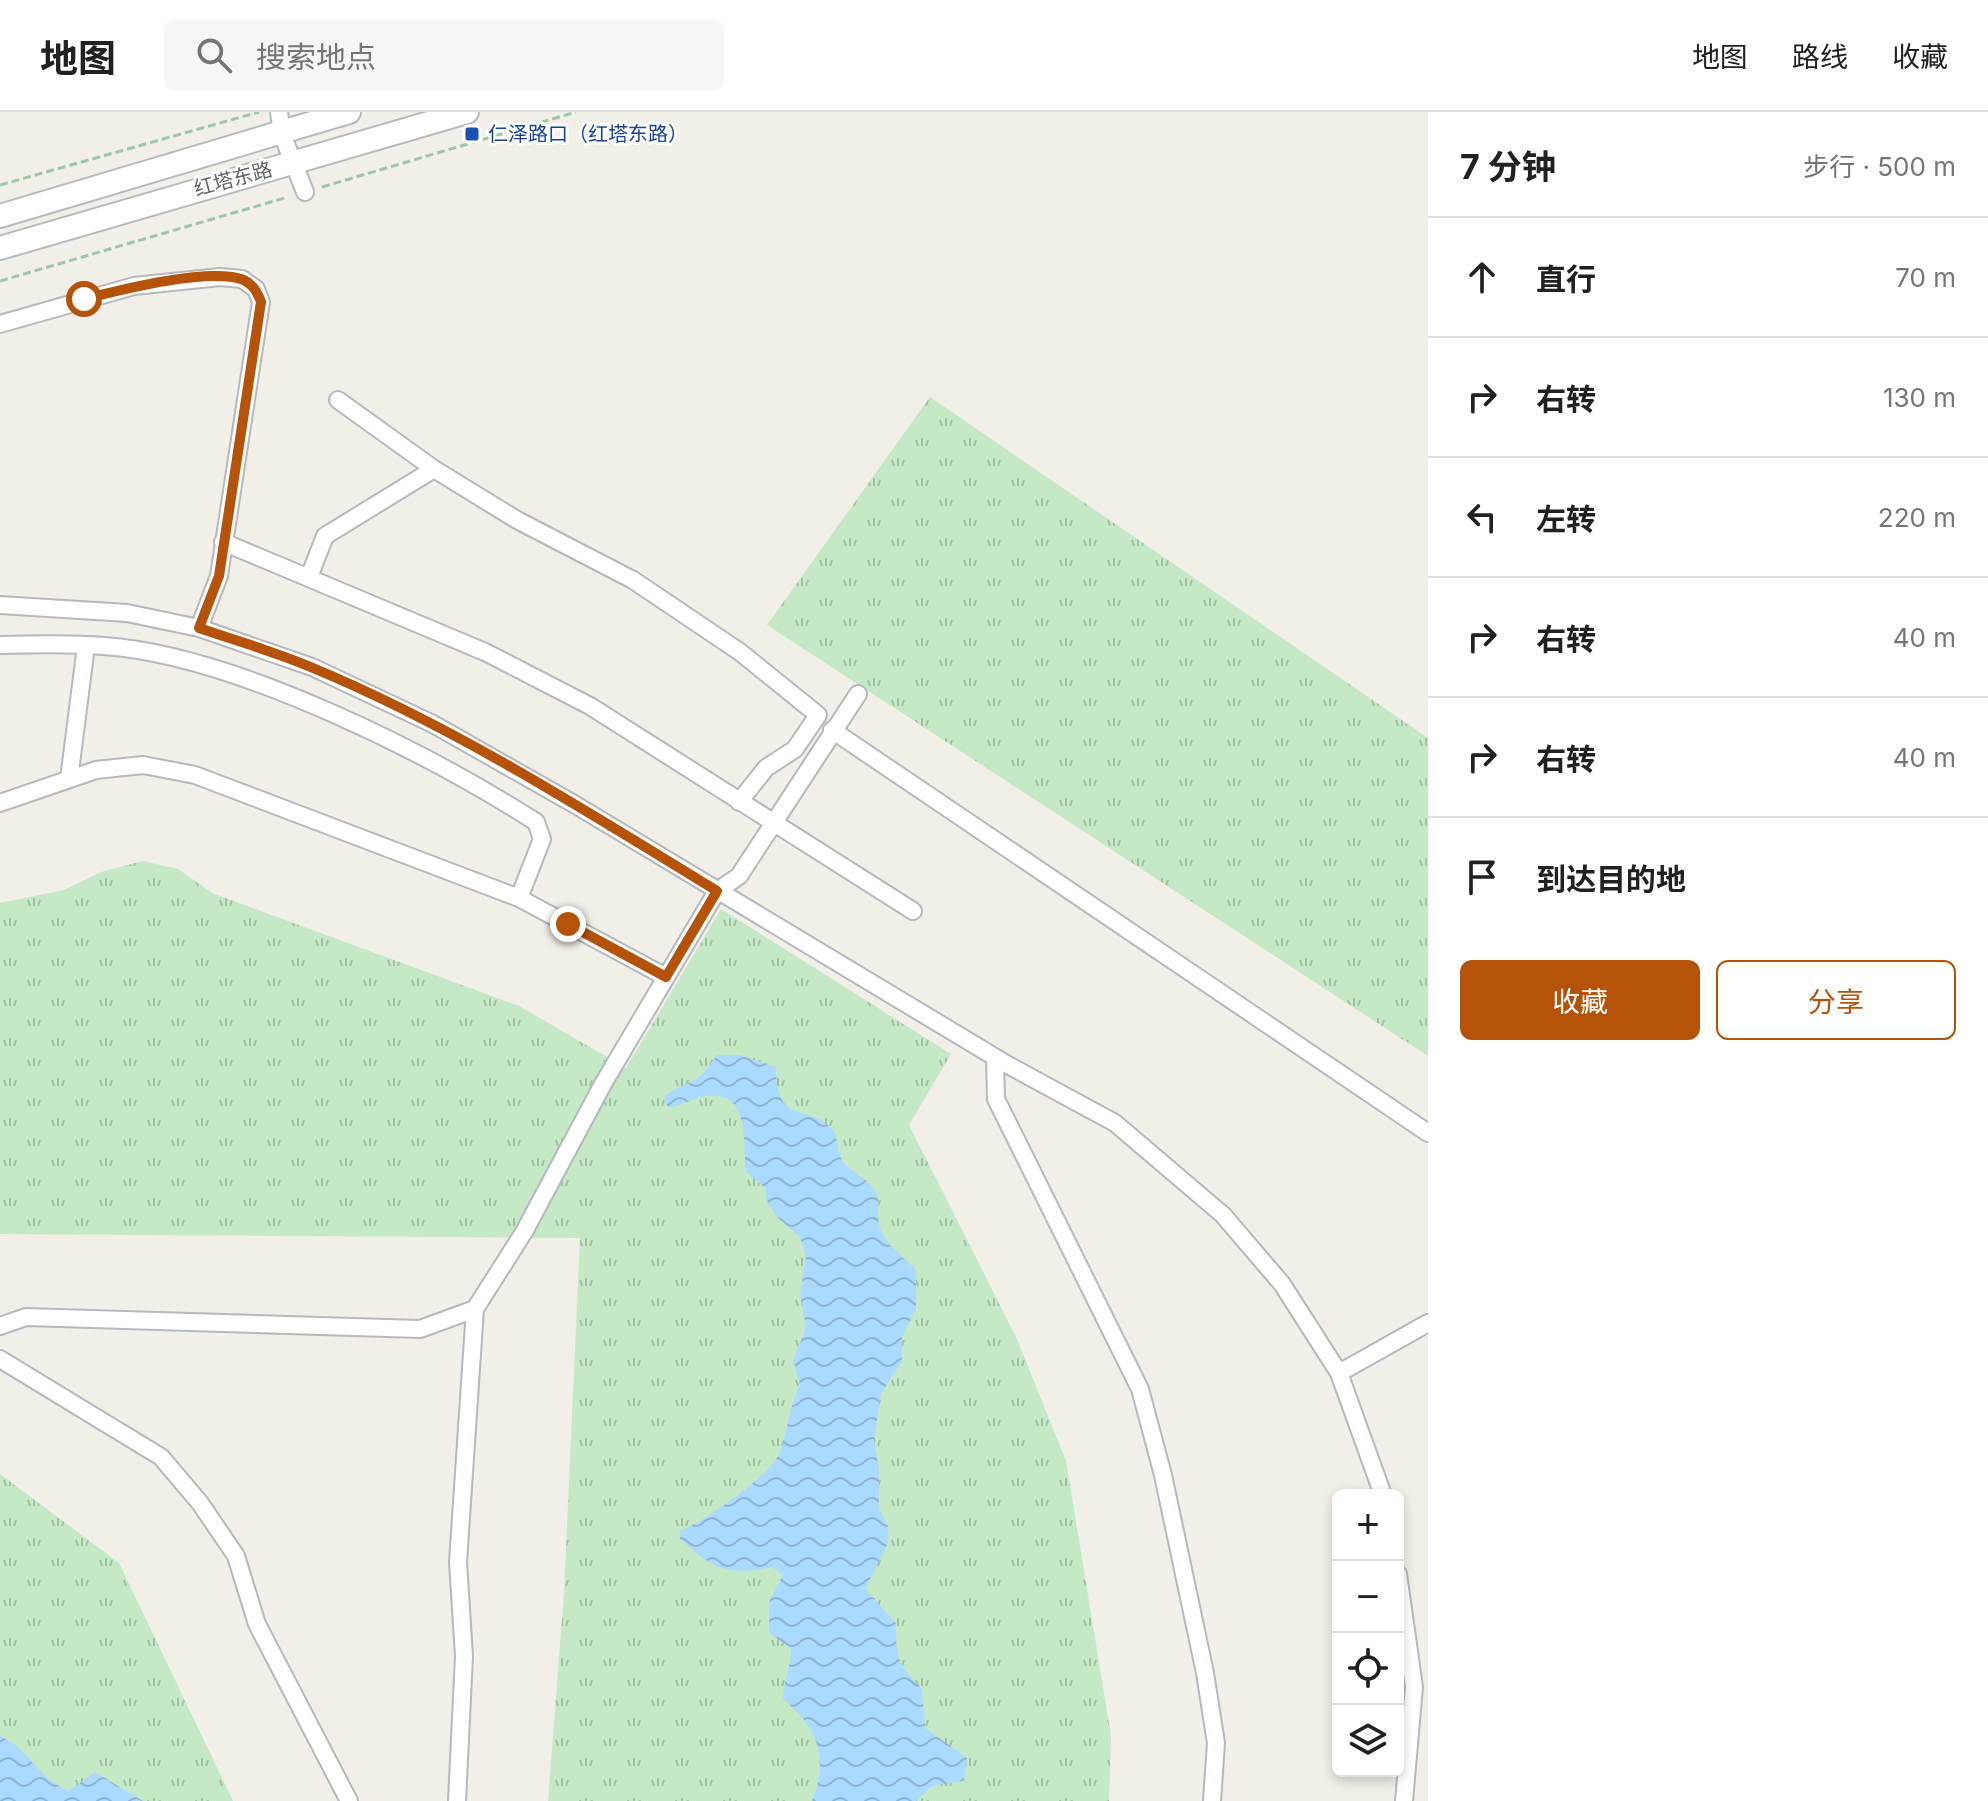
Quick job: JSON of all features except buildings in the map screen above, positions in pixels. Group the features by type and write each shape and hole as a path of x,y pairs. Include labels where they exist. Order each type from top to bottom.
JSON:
{"main road":[{"name":"红塔东路","path":"0,216 280,123 349,112"},
{"name":"红塔东路","path":"0,248 467,112"}],"street":[{"path":"280,123 305,192"},
{"path":"0,324 134,286 220,277 242,279 256,289 261,302 219,576 199,628"},
{"path":"338,400 434,469 517,520 633,580 740,652 818,715 795,749 766,768 739,802"},
{"path":"309,577 325,536 434,469"},
{"path":"223,542 485,652 590,706 913,911"},
{"path":"0,605 127,613 199,628 312,667 433,724 574,804 995,1058 1115,1123 1185,1179 1223,1215 1282,1284 1339,1373 1381,1489"},
{"path":"0,645 106,646 201,665 327,712 485,790 536,822 542,839 519,898"},
{"path":"69,779 86,646"},
{"path":"457,1801 464,1656 458,1562 475,1309 524,1232 717,891 739,876 858,694"},
{"path":"832,730 1428,1133"},
{"path":"0,803 96,770 143,765 195,775 519,898 666,977"},
{"path":"995,1058 996,1099 1140,1389 1163,1475 1205,1673 1216,1743 1212,1801"},
{"path":"0,1326 26,1317 420,1329 475,1309"},
{"path":"1339,1373 1428,1323"},
{"path":"0,1359 161,1457 200,1503 236,1556 257,1624 349,1801"},
{"path":"1404,1603 1421,1686 1404,1801"}],"path":[{"path":"0,185 259,112"}],"green space":[{"path":"930,397 1428,738 1428,1056 767,625"},
{"path":"143,861 178,869 212,893 519,1006 626,1068 721,909 951,1054 909,1125 1017,1339 1066,1461 1111,1736 1109,1801 548,1801 564,1593 580,1238 0,1234 0,903 64,890 101,872"},
{"path":"0,1474 119,1563 233,1801 0,1801"}],"water":[{"path":"717,1055 740,1055 776,1067 781,1099 795,1111 813,1116 832,1129 844,1163 876,1192 883,1234 916,1270 916,1309 902,1338 902,1361 881,1394 874,1440 879,1469 879,1509 888,1526 888,1543 865,1589 896,1623 900,1659 907,1673 922,1689 925,1728 967,1758 964,1781 932,1786 916,1801 812,1801 820,1771 817,1744 805,1721 783,1699 791,1648 769,1633 769,1602 783,1575 772,1567 743,1571 722,1568 703,1558 680,1539 680,1531 705,1518 752,1484 781,1450 800,1385 793,1360 806,1328 800,1294 806,1257 800,1237 777,1217 766,1200 766,1189 746,1172 744,1134 738,1110 731,1101 721,1096 701,1097 669,1108 664,1101 666,1095 699,1077"},
{"path":"0,1736 19,1748 48,1778 69,1791 95,1772 143,1801 0,1801"}],"place":[{"name":"仁泽路口（红塔东路）","path":"472,134"}],"route":[{"path":"84,299 134,286 220,277 242,279 256,289 261,302 219,576 199,628 312,667 433,724 574,804 717,891 666,977 568,924"}]}
